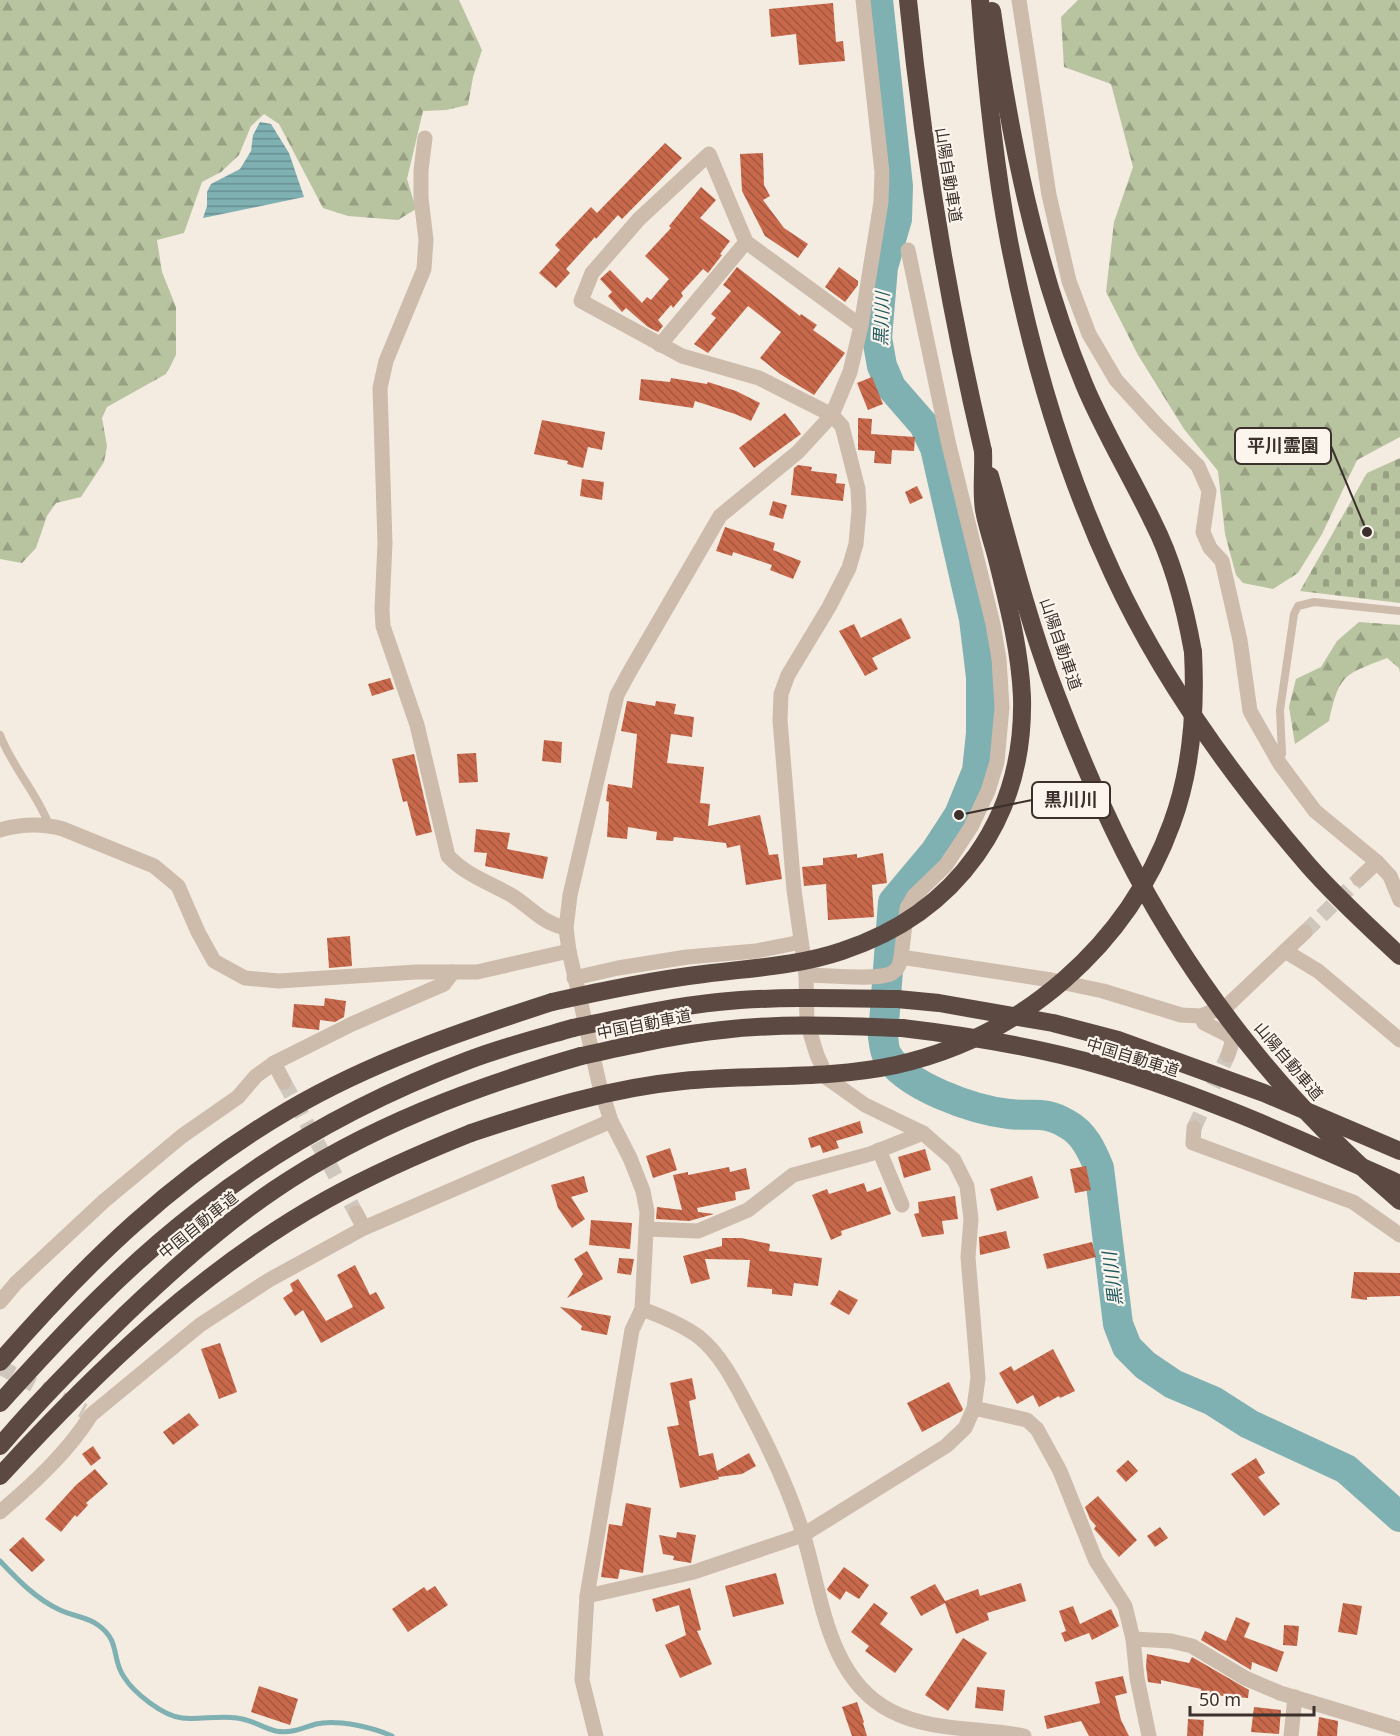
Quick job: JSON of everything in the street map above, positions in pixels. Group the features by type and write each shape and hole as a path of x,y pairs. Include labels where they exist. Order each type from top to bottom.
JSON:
{"highway":[{"name":"山陽自動車道","path":"908,0 928,172 946,281 983,452 1017,576 1054,687 1124,851 1151,901 1209,991 1271,1072 1331,1139 1400,1201"},
{"path":"980,0 995,143 1007,229 1031,341 1065,455 1114,575 1144,633 1217,749 1309,866 1400,956"},
{"path":"0,1476 45,1426 128,1347 206,1281 245,1252 324,1201 368,1177 471,1132 591,1096 682,1081 844,1073 896,1065 945,1050 990,1032 1031,1007 1065,980 1100,945 1128,910 1156,862 1173,822 1185,776 1192,732 1195,691 1193,652 1186,612 1173,569 1154,523 1085,385 1051,289 1036,240 1017,159 990,0"},
{"path":"0,1362 52,1302 94,1259 169,1193 235,1144 290,1110 346,1080 412,1050 552,1002 656,981 769,966 840,952 891,930 920,913 946,891 971,864 991,834 1005,803 1016,769 1021,734 1022,696 1018,659 1011,617 984,509 983,452"},
{"name":"中国自動車道","path":"0,1403 87,1311 171,1232 261,1165 326,1127 419,1081 469,1060 573,1028 661,1010 719,1002 778,999 897,999 939,1003 1053,1023 1119,1040 1264,1093 1400,1151"},
{"name":"中国自動車道","path":"0,1446 92,1347 158,1283 217,1232 275,1189 344,1149 424,1110 476,1089 581,1056 661,1039 722,1030 807,1026 902,1028 1006,1043 1104,1066 1235,1112 1400,1184"}],"street":[{"path":"596,1736 582,1680 587,1596 632,1330 642,1309 647,1212 643,1191 630,1158 611,1121 599,1083 573,978 566,928 570,895 615,704 630,671 720,516 798,452 832,415 850,372 861,326 881,202 882,172 863,0"},
{"path":"1019,0 1049,195 1069,281 1089,334 1116,380 1155,424 1198,466 1209,491 1203,532 1210,548 1222,561 1240,640 1250,711 1276,758 1316,811 1377,862 1390,876 1400,900"},
{"path":"425,138 421,170 421,198 426,240 424,269 386,361 380,388 385,543 383,626 417,725 448,856 460,869 512,896 543,920 566,928"},
{"path":"587,1596 694,1572 803,1535 946,1446 965,1428 974,1408 978,1378 968,1267 971,1218 967,1186 954,1160 923,1132 865,1105 827,1078 807,1023 806,975 794,890 780,720 781,694 788,675 829,607 849,568 856,544 860,510 858,489 842,426 832,415 759,378 682,356 581,301 592,273 639,219 709,154 746,242 861,326"},
{"path":"660,345 746,242"},
{"path":"806,975 878,977 892,973 899,966 907,908 914,896 946,865 971,827 988,791 997,762 1002,707 999,659 993,624 948,441 908,250"},
{"path":"0,830 19,825 49,825 154,866 178,885 198,932 214,961 245,978 279,981 416,972 477,972 569,951"},
{"path":"1359,879 1377,862"},
{"path":"901,957 1051,980 1103,991 1181,1015 1201,1016 1228,1005 1305,932"},
{"path":"573,978 687,957 756,951 801,942"},
{"path":"1285,951 1318,970 1400,1040"},
{"path":"0,1302 16,1283 104,1201 182,1136 238,1097 256,1076 274,1064 352,1024 444,984 453,972"},
{"path":"1201,1016 1204,1023 1230,1036 1233,1043 1228,1055"},
{"path":"274,1064 284,1082"},
{"path":"0,1512 25,1490 79,1434 87,1413 200,1325 269,1280 364,1228 611,1121"},
{"path":"1194,1128 1193,1143 1353,1202 1400,1235"},
{"path":"646,1229 698,1231 748,1210 793,1175 879,1150 923,1132"},
{"path":"879,1150 902,1205"},
{"path":"356,1213 364,1228"},
{"path":"642,1309 665,1318 699,1338 721,1360 764,1438 803,1535 832,1639 852,1676 869,1695 889,1710 912,1720 985,1734 1024,1736"},
{"path":"974,1408 1027,1420 1037,1429 1060,1471 1096,1561 1125,1606 1133,1639 1137,1678 1149,1736"},
{"path":"1133,1639 1171,1641 1192,1646 1245,1678 1295,1697 1400,1729"},
{"path":"1291,1736 1295,1697"}],"lane":[{"path":"1276,758 1282,754 1280,710 1294,614 1298,606 1314,602 1400,611"},
{"path":"0,735 49,825"}],"green space":[{"path":"0,0 459,0 482,50 473,77 468,105 446,110 423,111 407,179 416,209 398,220 348,216 323,208 279,124 264,114 251,126 239,155 221,172 202,182 184,233 157,240 162,272 176,307 176,355 166,374 107,407 102,418 107,446 104,462 81,497 56,503 47,516 36,548 22,563 0,559"},
{"path":"1078,0 1400,0 1400,437 1357,460 1322,534 1298,573 1273,589 1243,583 1236,575 1225,534 1218,471 1184,429 1138,355 1106,292 1114,222 1133,167 1111,84 1064,67 1061,17"},
{"path":"1400,458 1400,603 1300,591 1367,473"},
{"path":"1359,622 1400,625 1400,673 1399,668 1387,658 1353,673 1341,684 1329,721 1295,744 1289,707 1296,679 1321,667 1337,641"}],"water":[{"path":"260,122 271,124 289,153 304,197 203,218 207,206 207,192 211,184 240,169 251,151 253,135"}],"building":[{"path":"833,3 836,42 843,41 845,61 799,65 796,34 771,37 769,9"},
{"path":"665,143 682,158 622,219 618,215 596,239 595,237 566,269 570,273 556,288 539,273 560,250 555,245 591,207 597,213"},
{"path":"763,153 764,185 770,196 763,200 784,228 808,244 798,258 765,236 742,191 740,154"},
{"path":"701,187 716,200 700,218 730,241 708,273 703,269 681,293 683,296 673,308 671,305 658,320 663,326 658,332 648,327 626,308 622,312 608,296 612,292 600,279 610,270 642,303 647,297 651,300 669,279 645,256 671,228 669,226"},
{"path":"737,267 800,316 801,314 817,325 813,330 845,353 814,395 780,374 760,358 781,332 748,306 708,353 694,344 716,318 711,314 731,291 723,285"},
{"path":"839,267 858,281 858,285 845,302 825,287"},
{"path":"872,377 883,404 868,410 857,383"},
{"path":"671,378 707,384 708,382 736,391 760,403 751,421 695,401 693,408 639,400 641,379 670,382"},
{"path":"785,413 801,434 754,468 739,448"},
{"path":"858,418 872,419 871,434 915,437 914,451 892,450 891,464 874,463 875,451 858,450"},
{"path":"542,420 605,432 602,450 588,447 583,468 567,464 568,461 534,454"},
{"path":"798,465 812,467 811,471 837,474 836,483 845,484 843,501 791,495 794,468"},
{"path":"582,479 604,482 602,500 580,496"},
{"path":"917,486 923,498 910,504 905,492"},
{"path":"773,501 787,505 783,519 769,515"},
{"path":"725,527 775,543 773,550 801,561 793,579 770,570 772,565 733,552 732,556 716,551"},
{"path":"901,618 911,638 872,658 878,669 865,676 839,631 854,624 861,638"},
{"path":"390,678 394,689 372,696 368,684"},
{"path":"627,701 655,706 656,701 676,704 674,714 694,717 692,737 671,734 667,763 704,767 700,803 710,804 708,826 760,815 769,855 778,854 782,879 746,885 740,845 727,848 726,843 674,837 673,841 656,840 657,832 628,827 627,839 607,837 608,784 632,788 637,734 621,731"},
{"path":"544,740 562,742 561,763 542,761"},
{"path":"476,753 478,782 459,783 457,754"},
{"path":"414,754 432,832 416,836 407,801 403,802 392,759"},
{"path":"476,829 510,833 507,849 548,857 543,879 485,866 487,853 474,852"},
{"path":"883,853 887,883 872,885 874,917 828,920 826,884 804,886 802,867 823,865 823,858 857,854 857,858"},
{"path":"350,936 352,966 329,968 327,938"},
{"path":"325,998 346,1001 344,1017 335,1022 320,1020 319,1030 292,1027 294,1004 324,1006"},
{"path":"860,1121 863,1133 836,1141 839,1148 823,1153 820,1145 811,1148 808,1138"},
{"path":"670,1148 677,1170 653,1178 646,1156"},
{"path":"925,1149 931,1170 904,1178 898,1157"},
{"path":"1086,1166 1091,1190 1075,1193 1070,1169"},
{"path":"729,1167 730,1172 746,1168 750,1189 735,1192 736,1200 697,1208 698,1212 714,1214 689,1221 656,1219 657,1207 682,1210 673,1175 688,1172 688,1175"},
{"path":"584,1176 588,1192 571,1197 585,1219 572,1228 558,1208 551,1185"},
{"path":"1032,1176 1039,1198 997,1211 990,1189"},
{"path":"864,1183 867,1192 881,1187 891,1214 841,1231 842,1235 831,1240 812,1195 827,1189 829,1194"},
{"path":"955,1196 958,1219 942,1221 944,1234 922,1237 914,1214 919,1213 918,1202"},
{"path":"591,1220 632,1223 630,1249 589,1245"},
{"path":"1006,1231 1010,1248 980,1255 979,1237"},
{"path":"722,1238 741,1238 770,1244 769,1251 822,1258 818,1286 794,1283 792,1296 772,1294 772,1289 747,1287 750,1260 705,1259 710,1279 691,1284 683,1256 722,1246"},
{"path":"1092,1242 1096,1257 1047,1269 1043,1254"},
{"path":"587,1251 603,1279 567,1298 583,1274 574,1259"},
{"path":"619,1258 634,1259 631,1275 617,1273"},
{"path":"355,1265 370,1295 376,1292 385,1308 321,1343 303,1310 295,1316 283,1298 293,1291 290,1284 298,1279 326,1321 353,1307 337,1275"},
{"path":"1354,1272 1400,1273 1400,1296 1367,1297 1367,1300 1351,1298"},
{"path":"839,1290 858,1300 849,1315 830,1304"},
{"path":"560,1307 611,1316 607,1335 581,1330 582,1326"},
{"path":"220,1343 237,1392 219,1399 201,1349"},
{"path":"1053,1349 1075,1391 1060,1398 1059,1396 1039,1407 1033,1395 1017,1404 999,1373 1011,1366 1014,1371"},
{"path":"692,1378 696,1399 689,1401 699,1456 713,1453 717,1471 749,1453 756,1466 742,1474 718,1477 719,1479 680,1488 667,1427 679,1425 670,1383"},
{"path":"949,1382 962,1411 922,1432 907,1403"},
{"path":"189,1413 199,1425 173,1445 163,1432"},
{"path":"93,1446 101,1458 91,1466 82,1454"},
{"path":"1256,1458 1265,1473 1258,1477 1280,1504 1264,1516 1231,1474"},
{"path":"1128,1460 1138,1471 1126,1482 1116,1471"},
{"path":"95,1469 108,1484 86,1503 88,1505 77,1517 75,1515 61,1532 45,1519 76,1485"},
{"path":"1098,1496 1137,1540 1119,1557 1094,1529 1096,1526 1085,1507"},
{"path":"626,1503 651,1508 643,1573 620,1569 618,1579 601,1577 609,1524 622,1526"},
{"path":"1160,1527 1168,1538 1155,1547 1147,1536"},
{"path":"677,1532 696,1535 691,1563 673,1560 674,1556 663,1554 659,1535 676,1538"},
{"path":"23,1537 45,1560 32,1572 9,1550"},
{"path":"844,1567 869,1585 859,1599 846,1591 840,1600 827,1589"},
{"path":"776,1573 784,1604 733,1617 725,1586"},
{"path":"1021,1583 1026,1601 987,1613 989,1620 956,1634 945,1603 921,1616 910,1597 935,1584 945,1601 978,1589 980,1596"},
{"path":"435,1586 448,1605 408,1632 392,1609 424,1587 427,1591"},
{"path":"690,1588 701,1630 697,1631 712,1664 680,1678 665,1645 686,1635 679,1605 656,1612 652,1599"},
{"path":"874,1603 888,1613 880,1624 913,1649 895,1673 865,1651 869,1646 851,1632"},
{"path":"1343,1603 1362,1606 1357,1635 1338,1632"},
{"path":"1073,1606 1080,1624 1111,1609 1119,1626 1092,1640 1089,1633 1065,1642 1061,1633 1066,1631 1059,1611"},
{"path":"1236,1617 1250,1623 1244,1637 1284,1652 1277,1672 1252,1662 1251,1670 1201,1640 1205,1631 1226,1641"},
{"path":"1284,1625 1299,1626 1297,1646 1283,1645"},
{"path":"963,1638 987,1653 948,1711 925,1695"},
{"path":"1147,1654 1189,1663 1192,1657 1249,1690 1248,1698 1200,1694 1201,1689 1161,1680 1161,1684 1148,1682"},
{"path":"1123,1676 1127,1693 1115,1696 1121,1720 1129,1736 1089,1736 1081,1721 1047,1729 1044,1716 1100,1703 1095,1682"},
{"path":"259,1686 298,1699 290,1725 251,1712"},
{"path":"977,1687 1005,1690 1003,1711 975,1708"},
{"path":"857,1702 867,1736 852,1736 842,1707"},
{"path":"1254,1707 1281,1710 1279,1734 1251,1732"},
{"path":"1319,1717 1338,1721 1337,1736 1317,1736"},
{"path":"1188,1719 1204,1720 1203,1736 1187,1736"}],"waterway":[{"name":"黒川川","path":"878,0 898,186 897,219 883,267 877,338 882,366 891,387 924,425 935,448 974,619 981,677 981,733 977,771 959,815 935,852 893,902 883,1037 886,1053 896,1067 909,1077 942,1095 994,1112 1051,1117 1078,1132 1099,1168 1118,1324 1127,1347 1145,1365 1173,1384 1213,1401 1249,1424 1346,1469 1400,1517"},
{"path":"0,1561 35,1595 51,1606 94,1622 105,1631 113,1644 120,1670 129,1683 150,1703 166,1713 182,1718 237,1718 281,1732 316,1724 344,1723 392,1736"}],"tunnel":[{"path":"1305,932 1359,879"},
{"path":"1194,1128 1228,1055"},
{"path":"284,1082 356,1213"},
{"path":"0,1367 84,1411"}],"place":[{"name":"平川霊園","path":"1367,532"},
{"name":"黒川川","path":"959,815"}]}
